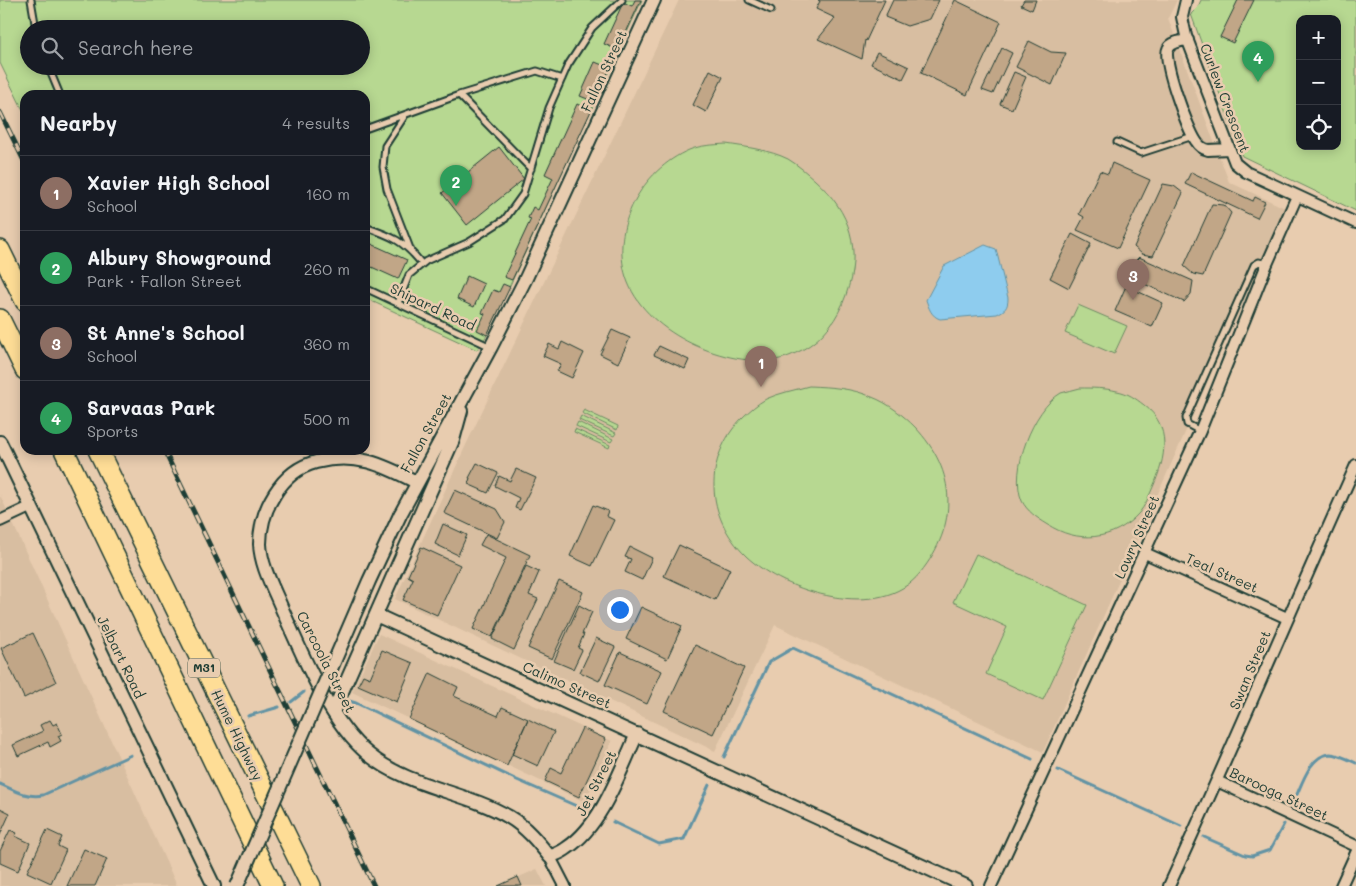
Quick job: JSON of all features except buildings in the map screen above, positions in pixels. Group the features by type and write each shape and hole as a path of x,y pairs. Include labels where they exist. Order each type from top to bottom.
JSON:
{"highway":[{"path":"0,250 20,291"},
{"path":"0,319 20,360"},
{"name":"M31","path":"66,455 273,886"},
{"name":"Hume Highway","path":"100,455 311,886"}],"street":[{"name":"Fallon Street","path":"236,886 365,590 400,515 526,278 654,0"},
{"name":"Curlew Crescent","path":"1186,0 1182,17 1188,40 1235,163 1240,168 1356,223"},
{"path":"1188,40 1170,45 1167,50 1166,56 1171,79 1196,142 1205,149 1216,151 1229,149"},
{"name":"Lowry Street","path":"991,886 1200,432 1267,264 1298,196"},
{"path":"333,712 453,440 468,389"},
{"name":"Jelbart Road","path":"0,442 214,886"},
{"name":"Carcoola Street","path":"416,482 373,462 350,458 329,459 309,464 290,476 270,502 262,524 260,545 265,568 301,650 333,712 347,733 368,754 393,772 416,782 488,806 510,818 532,835 550,856 565,886"},
{"name":"Swan Street","path":"1169,886 1356,465"},
{"path":"0,521 32,506"},
{"name":"Teal Street","path":"1145,553 1287,618"},
{"name":"Calimo Street","path":"376,615 966,886"},
{"name":"Jet Street","path":"550,856 567,848 586,832 600,813 637,734"},
{"name":"Barooga Street","path":"1217,781 1356,846"},
{"path":"1341,886 1356,853"}],"lane":[{"path":"31,0 34,20"},
{"path":"398,303 409,275 422,264 469,242 505,219 523,194 549,108 568,64 592,28 622,0"},
{"path":"749,0 771,10"},
{"path":"370,127 537,71 562,79"},
{"path":"52,75 58,90"},
{"path":"459,96 531,169"},
{"path":"404,116 385,146 383,167 388,189 411,250"},
{"path":"1117,142 1142,153 1193,136"},
{"path":"370,229 399,240 411,250 422,264"},
{"path":"1200,432 1187,424 1186,418 1254,265 1259,262 1267,264"},
{"name":"Shipard Road","path":"370,290 491,347"}],"shaded area":[{"path":"679,0 1177,0 1168,18 1229,182 1285,208 1043,752 775,625 715,751 395,599 466,445"},
{"path":"0,495 177,886 0,886"},
{"path":"379,634 612,741 585,802 352,692"},
{"path":"537,869 546,886 499,886"}],"green space":[{"path":"0,0 642,0 487,335 477,350 370,300 370,90 20,90 20,104 0,63"},
{"path":"1201,0 1356,0 1356,211 1242,156 1191,14 1198,7"},
{"path":"726,144 758,149 788,159 827,192 845,218 850,232 853,247 851,278 839,312 817,340 802,350 781,359 753,360 731,357 708,351 686,341 666,329 649,314 635,296 626,277 622,258 622,239 634,202 644,186 657,171 672,159 689,150 703,146"},
{"path":"1078,305 1127,326 1114,354 1065,333"},
{"path":"809,386 849,390 884,403 915,427 929,444 939,462 948,498 947,517 942,536 933,555 920,573 903,588 882,596 858,599 833,597 808,591 784,581 763,569 746,556 732,540 723,523 716,506 715,469 720,451 729,434 742,418 766,399"},
{"path":"1080,388 1112,390 1125,393 1134,398 1153,413 1163,433 1164,443 1161,465 1148,497 1139,513 1129,522 1107,534 1083,537 1071,535 1043,522 1024,505 1019,488 1021,458 1026,442 1041,412 1061,393"},
{"path":"584,410 618,426 617,430 582,413"},
{"path":"581,416 616,433 614,436 579,420"},
{"path":"578,422 613,439 611,442 576,426"},
{"path":"575,429 610,445 609,448 574,432"},
{"path":"976,554 1087,605 1043,700 986,674 1007,627 953,602"}],"water":[{"path":"985,245 996,249 1008,298 1006,308 997,314 940,319 934,316 926,300 944,266"}],"waterway":[{"path":"724,757 769,662 793,648 1032,759"},
{"path":"291,702 304,692"},
{"path":"349,701 581,808"},
{"path":"248,716 279,707"},
{"path":"1295,799 1304,778 1317,759 1330,754 1356,763"},
{"path":"0,784 26,794 43,795 131,755"},
{"path":"1058,770 1181,826"},
{"path":"613,822 659,844 684,839 709,785"},
{"path":"1204,837 1245,855 1252,856 1270,850 1284,824"}],"railway":[{"path":"0,112 20,153"},
{"path":"166,455 374,886"}],"place":[{"name":"Sarvaas Park","path":"1258,82"},
{"name":"Albury Showground","path":"456,206"},
{"name":"St Anne's School","path":"1133,300"},
{"name":"Xavier High School","path":"761,387"}]}
